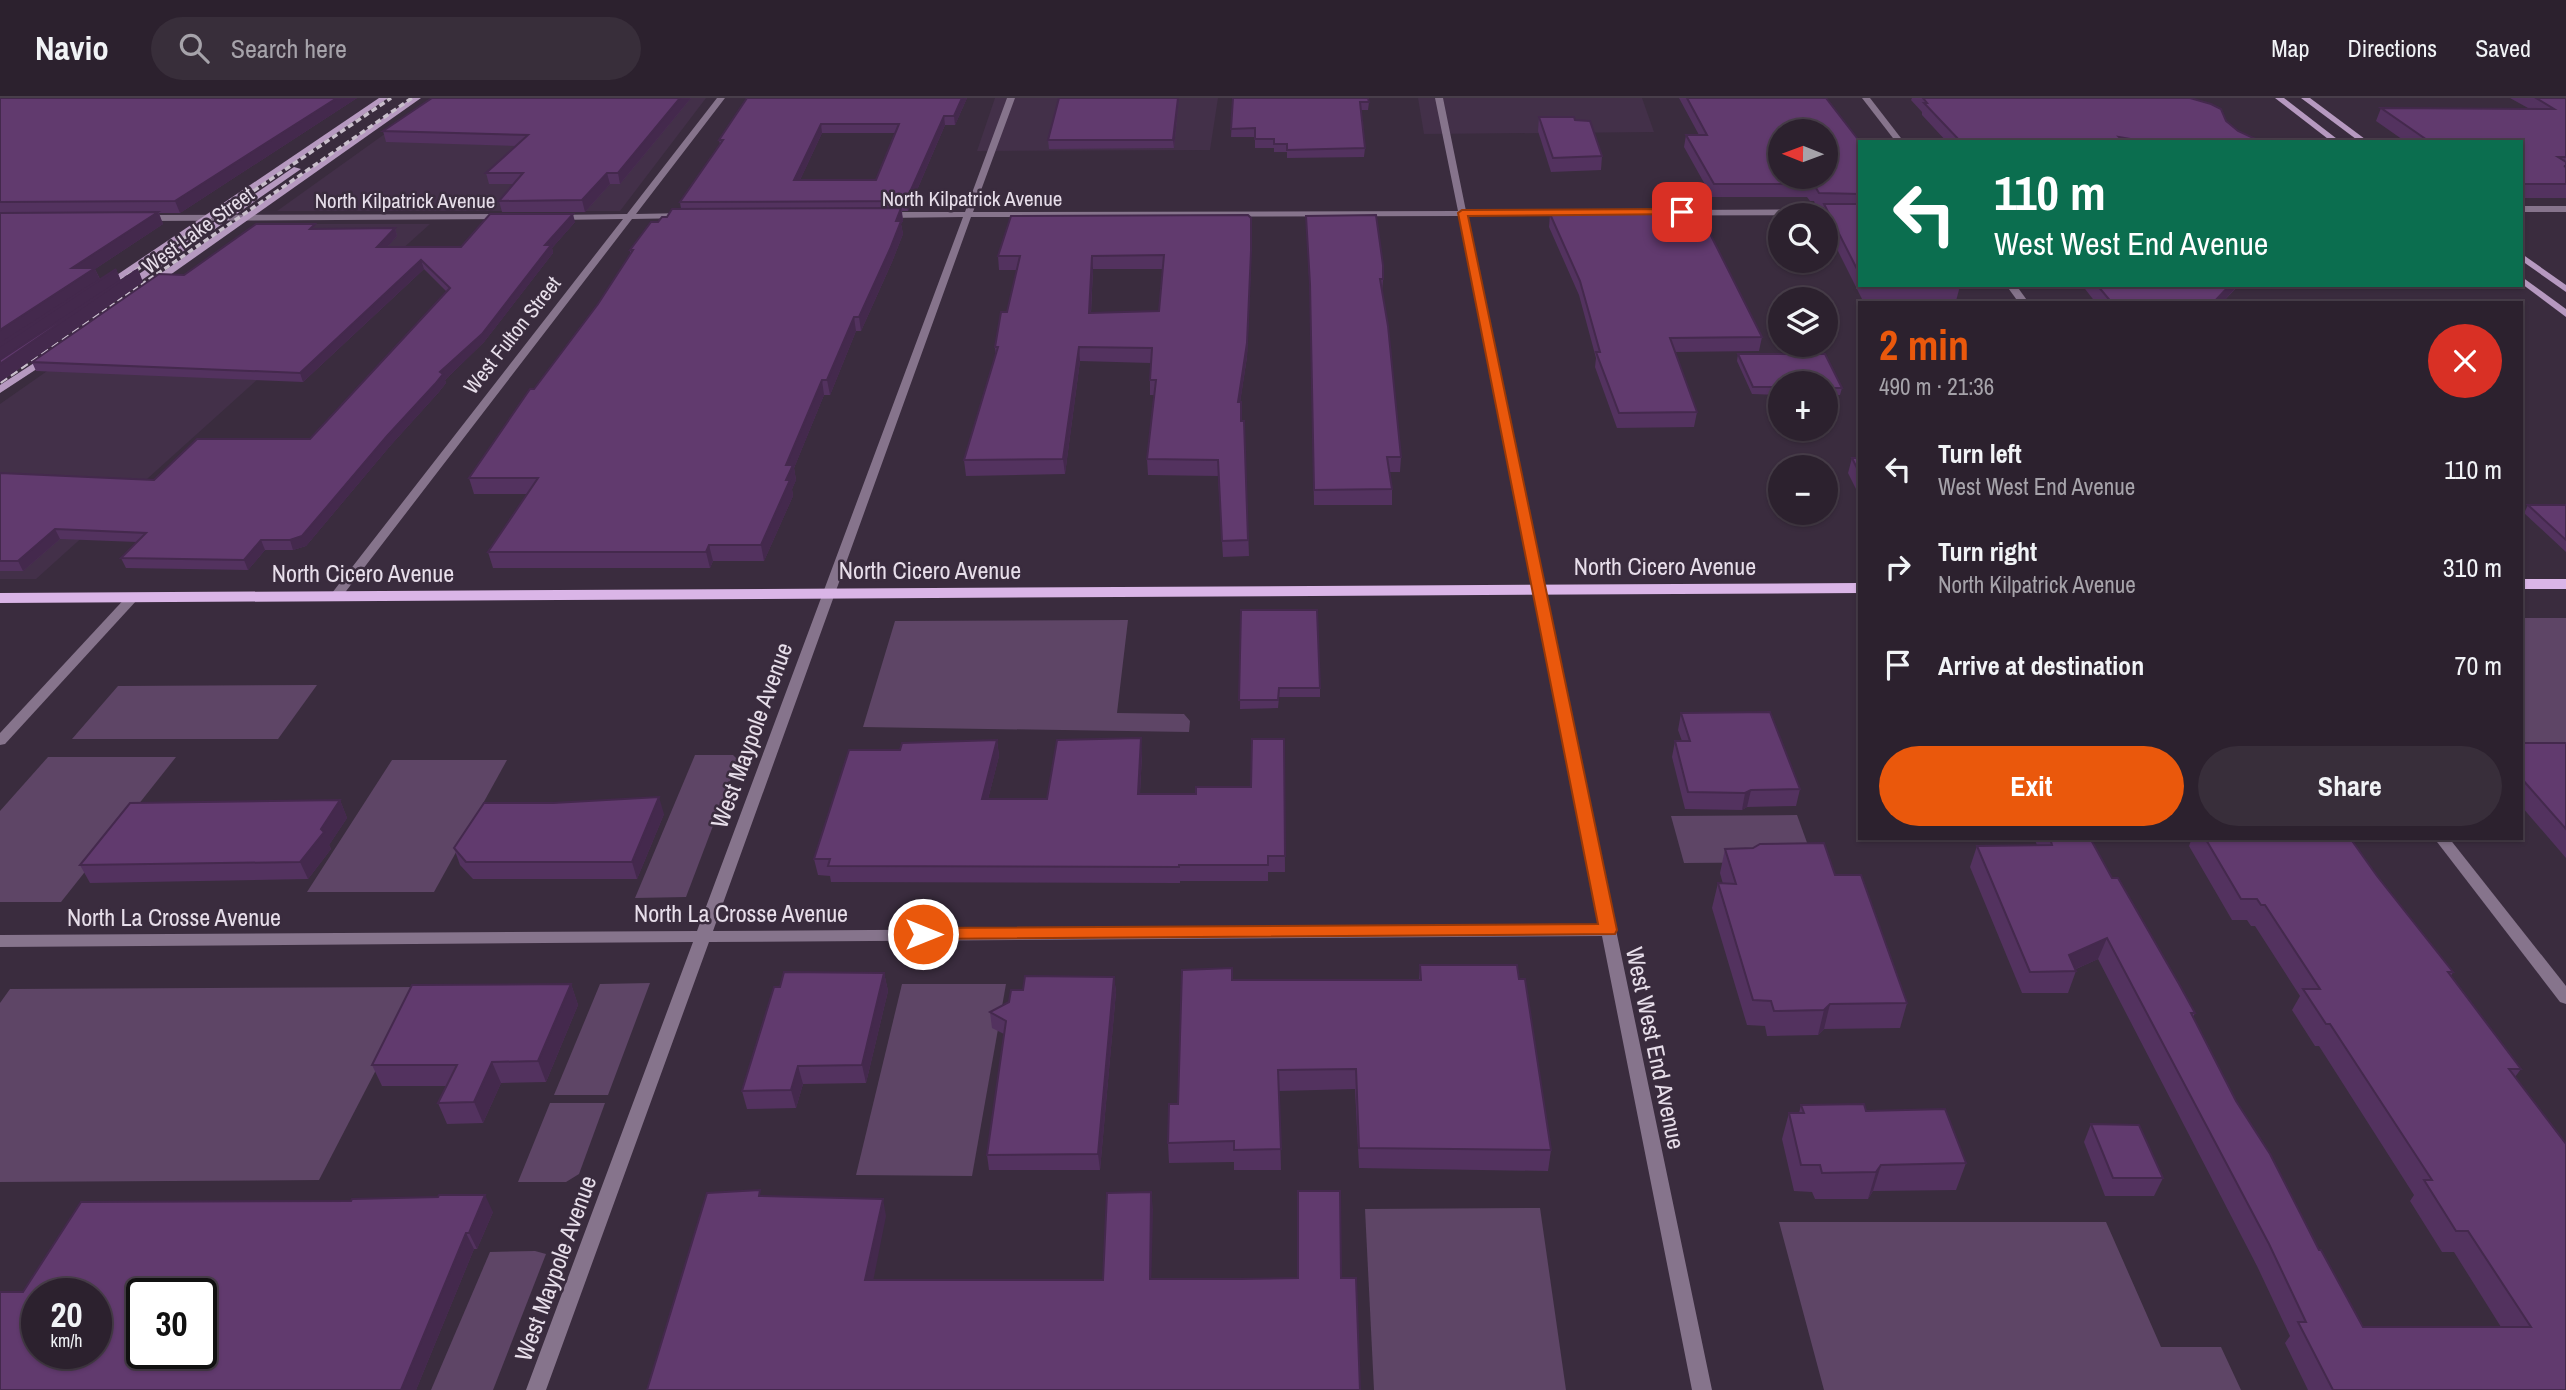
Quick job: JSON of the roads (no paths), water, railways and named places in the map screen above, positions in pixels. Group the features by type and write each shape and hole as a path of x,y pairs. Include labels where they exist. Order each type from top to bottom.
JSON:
{"main road":[{"name":"West Lake Street","path":"99,290 384,98"},
{"name":"West Lake Street","path":"120,291 401,98"},
{"name":"West Lake Street","path":"139,294 243,218 417,98"},
{"path":"2279,98 2334,140"},
{"path":"2305,98 2362,140"},
{"path":"2523,258 2566,289"},
{"path":"2523,282 2566,314"},
{"path":"0,390 53,353"},
{"path":"2523,584 2566,584"},
{"name":"North Cicero Avenue","path":"0,598 1858,588"}],"street":[{"name":"West Fulton Street","path":"337,596 721,98"},
{"name":"West Maypole Avenue","path":"536,1390 1011,98"},
{"name":"West West End Avenue","path":"1439,98 1703,1390"},
{"path":"1866,98 1898,140"},
{"path":"2523,209 2566,209"},
{"name":"North Kilpatrick Avenue","path":"868,215 1858,212"},
{"path":"544,217 697,216"},
{"name":"North Kilpatrick Avenue","path":"128,218 518,217"},
{"path":"0,741 133,597"},
{"path":"2443,840 2566,999"},
{"name":"North La Crosse Avenue","path":"0,941 1608,930"}],"railway":[{"path":"104,292 391,98"},
{"path":"102,312 412,98"},
{"path":"0,382 104,310"}]}
